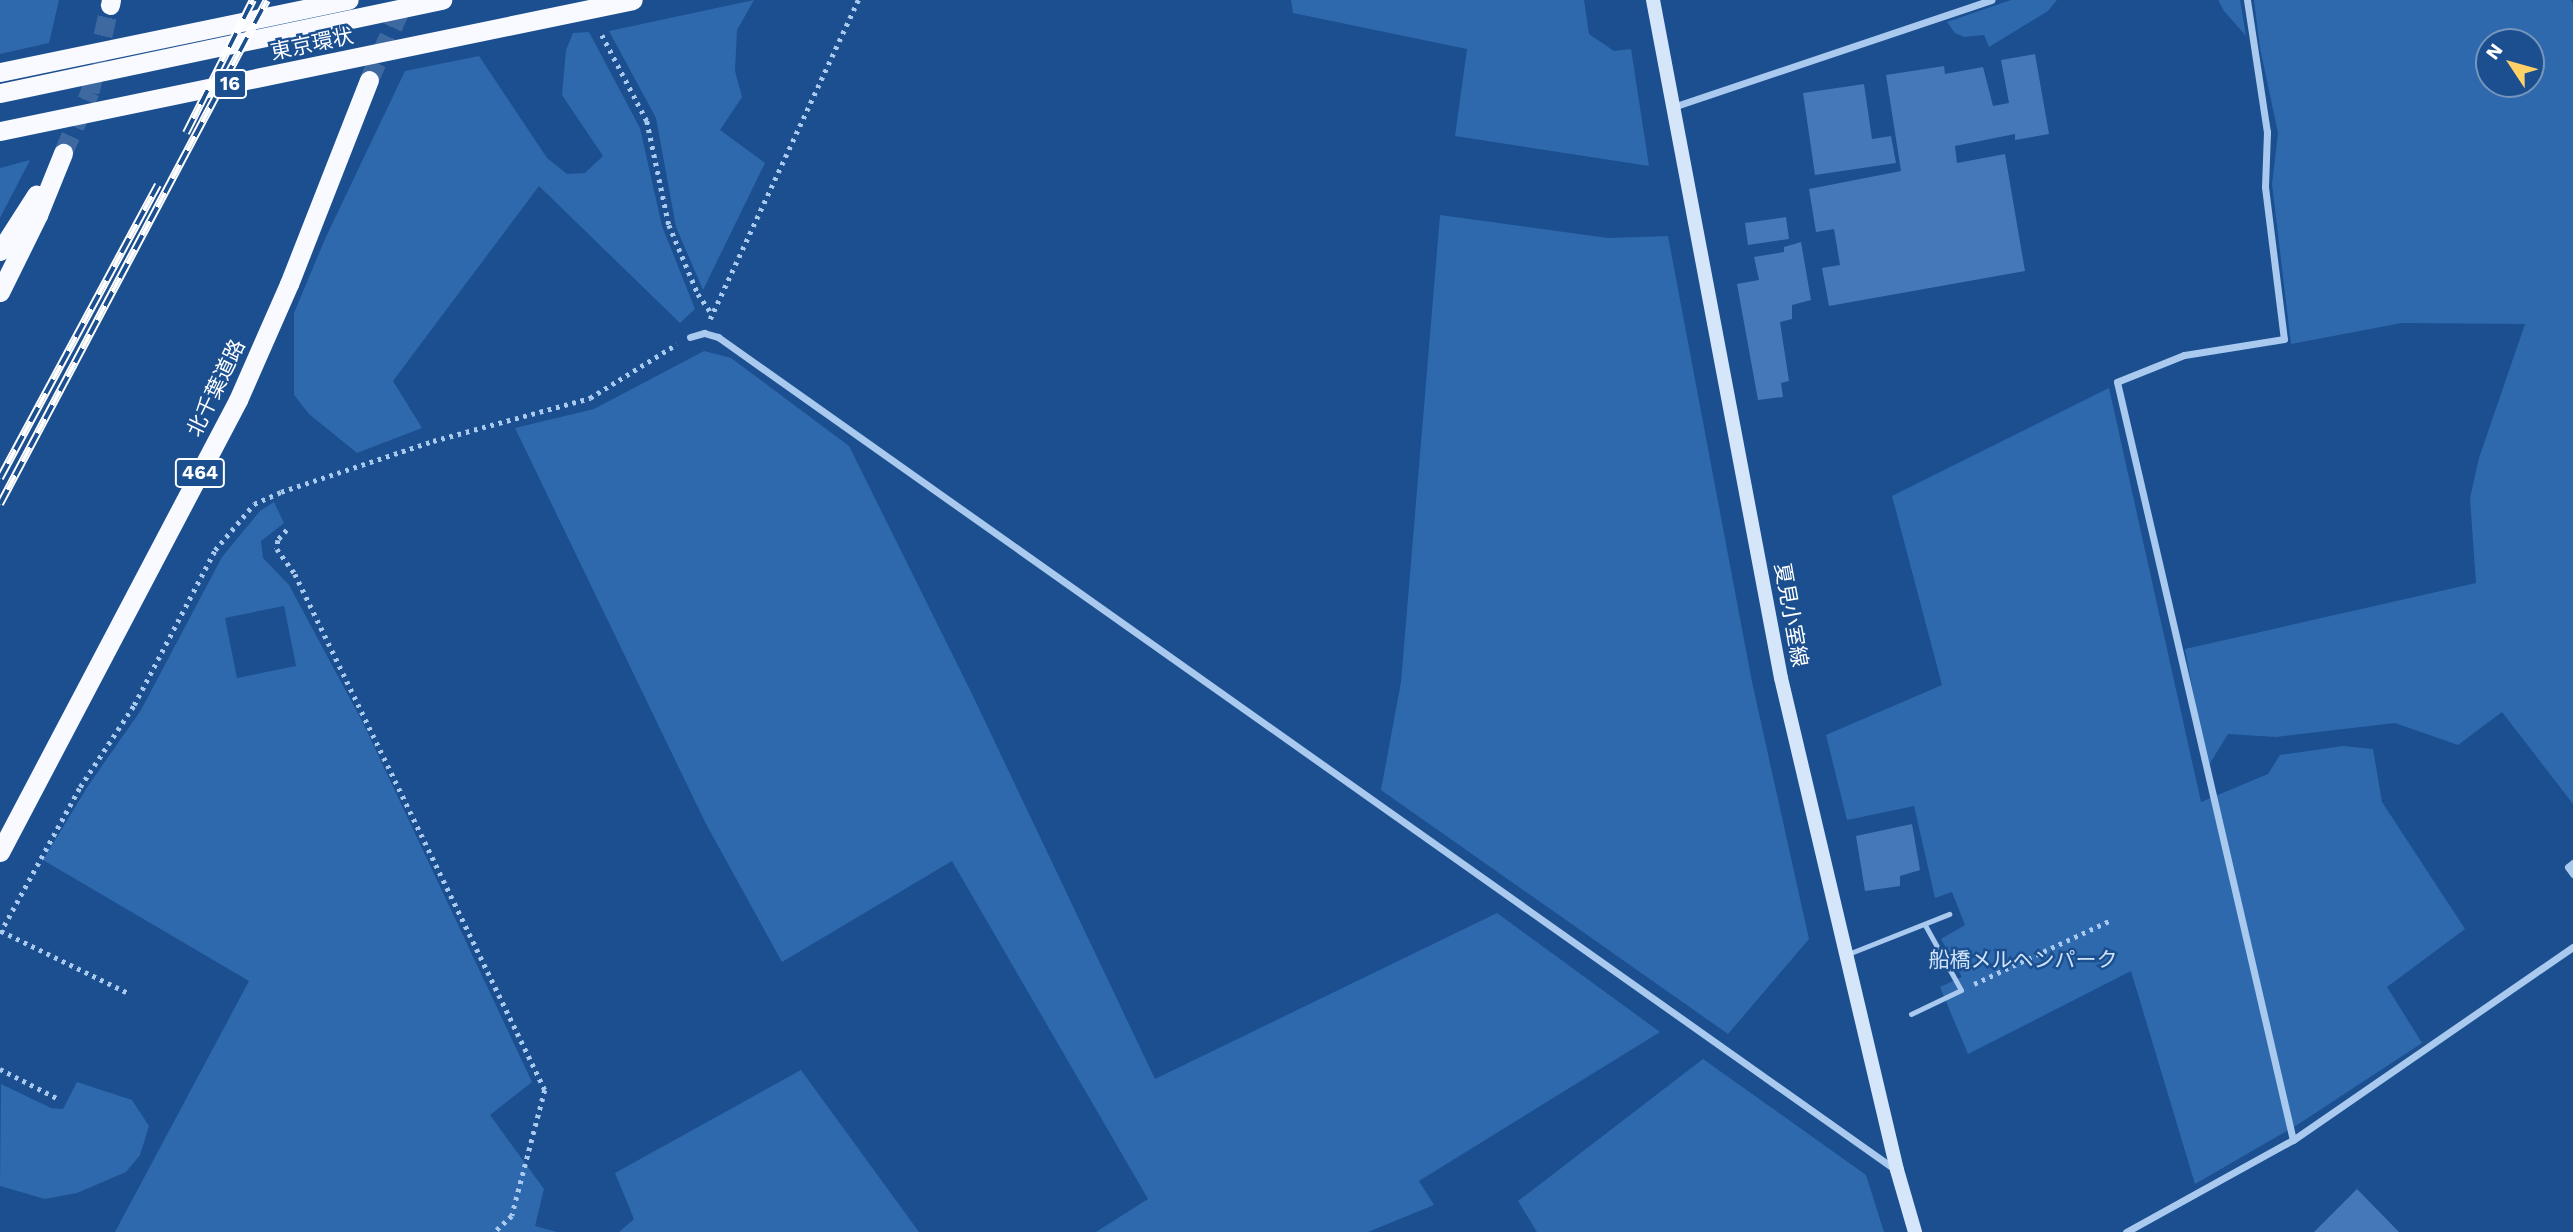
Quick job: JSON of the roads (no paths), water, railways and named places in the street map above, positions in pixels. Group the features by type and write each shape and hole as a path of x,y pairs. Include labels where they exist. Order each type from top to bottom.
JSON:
{"highway":[{"path":"0,72 349,0"},
{"name":"東京環状","path":"0,93 442,0"},
{"name":"東京環状","path":"0,131 633,0"},
{"name":"北千葉道路","path":"0,852 238,400 289,284 369,80"},
{"path":"0,251 63,153 38,215 0,292"}],"main road":[{"name":"夏見小室線","path":"1653,0 1781,678 1914,1232"}],"street":[{"path":"1672,107 1991,0"},
{"path":"2247,0 2267,132 2265,187 2284,339 2184,355 2117,382 2292,1140"},
{"path":"690,337 704,333 718,337 1897,1170"},
{"path":"2573,863 2568,867 2573,874"},
{"path":"2126,1232 2292,1140 2573,947"}],"lane":[{"path":"1846,955 1950,914"},
{"path":"1911,1014 1961,990 1925,925"}],"tunnel":[{"path":"369,80 405,0"},
{"path":"63,153 90,92 110,5"}],"railway":[{"path":"186,133 253,0"},
{"path":"0,504 267,0"},
{"path":"0,478 158,185"}],"park label":[{"name":"船橋メルヘンパーク","path":"2023,960"}]}
